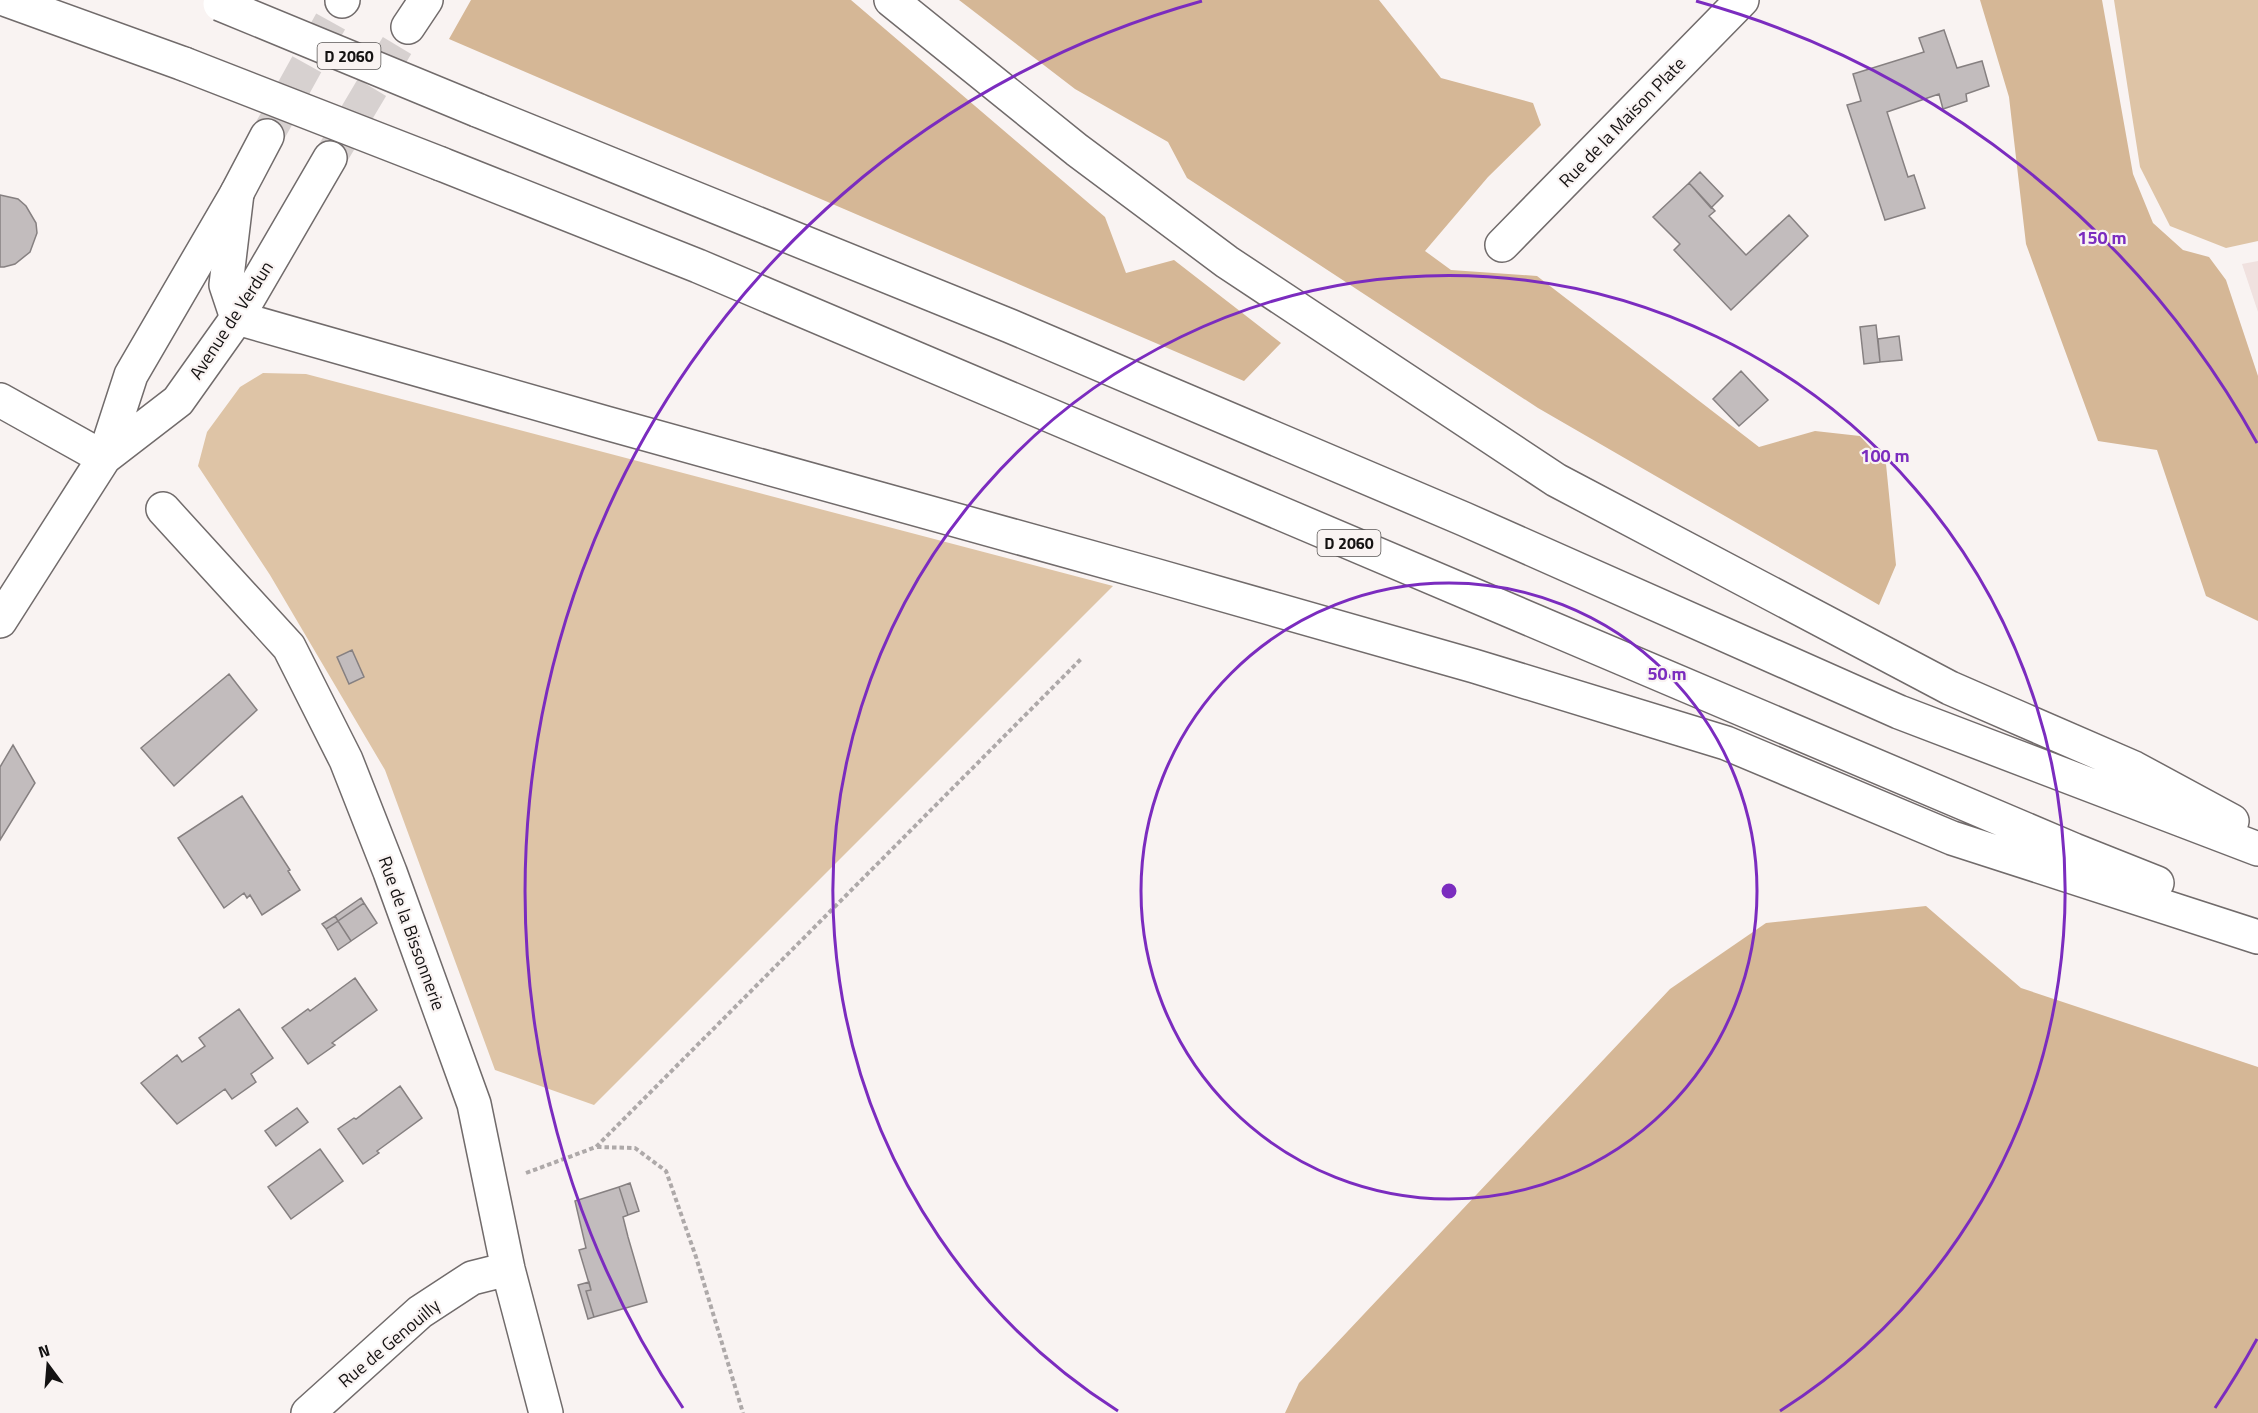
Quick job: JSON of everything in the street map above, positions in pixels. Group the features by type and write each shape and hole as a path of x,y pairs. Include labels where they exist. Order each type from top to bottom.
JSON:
{"main road":[{"name":"D 2060","path":"7,0 184,64 698,266 2063,846 2258,923"},
{"path":"408,27 426,0"},
{"path":"891,0 1077,150 1227,262 1556,480 1950,688 2134,768 2258,835"},
{"name":"Rue de la Maison Plate","path":"1502,245 1742,0"},
{"name":"D 2060","path":"215,2 1032,335 1464,519 1899,712 2258,849"},
{"name":"Avenue de Verdun","path":"0,621 105,458 131,375 237,193 267,136"},
{"name":"Avenue de Verdun","path":"105,458 178,401 237,318 330,158"},
{"path":"237,193 226,285 237,318 1463,663 1726,743 1952,838 2258,937"},
{"path":"0,400 105,458"},
{"name":"Rue de la Bissonnerie","path":"163,509 289,647 340,749 390,872 474,1104 508,1269 546,1413"},
{"name":"Rue de Genouilly","path":"308,1413 420,1312 472,1278 508,1269"}],"path":[{"path":"597,1147 1081,659"},
{"path":"491,1186 597,1147 635,1148 666,1171 696,1257 743,1413"}],"shaded area":[{"path":"471,0 851,0 1105,217 1126,273 1174,260 1281,343 1244,381 449,39"},
{"path":"959,0 1379,0 1441,78 1533,103 1541,125 1488,177 1425,251 1451,270 1537,276 1759,447 1815,431 1860,436 1886,464 1896,565 1879,605 1538,408 1187,178 1168,142 1075,89"},
{"path":"1980,0 2102,0 2133,174 2153,223 2183,250 2209,257 2226,280 2258,376 2258,621 2206,596 2157,450 2098,441 2026,244 2009,97"},
{"path":"2114,0 2258,0 2258,241 2226,248 2170,226 2140,167"},
{"path":"2258,261 2258,312 2242,264"},
{"path":"263,373 306,374 1113,586 594,1105 495,1070 385,770 270,575 198,466 207,432 240,387"},
{"path":"1926,906 2021,988 2258,1067 2258,1413 1285,1413 1299,1383 1670,989 1766,923"}],"building":[{"path":"1944,30 1957,68 1982,61 1989,86 1966,94 1967,101 1943,109 1939,94 1887,112 1908,177 1914,175 1925,208 1885,220 1847,105 1861,101 1853,74 1924,52 1919,38"},
{"path":"1700,172 1723,196 1711,208 1689,183"},
{"path":"1689,183 1715,211 1709,216 1746,255 1789,215 1808,236 1731,310 1674,250 1680,244 1653,217"},
{"path":"0,195 18,199 26,206 36,223 37,233 30,252 15,264 4,267 0,267"},
{"path":"1876,325 1880,362 1864,364 1860,327"},
{"path":"1899,336 1902,360 1880,362 1878,339"},
{"path":"1741,371 1768,400 1739,426 1713,399"},
{"path":"352,650 364,677 349,684 337,657"},
{"path":"229,674 257,710 174,786 141,748"},
{"path":"13,745 35,783 0,840 0,767"},
{"path":"242,796 290,870 288,871 300,890 262,915 250,895 247,898 244,893 224,908 178,838"},
{"path":"361,898 364,903 338,921 335,916"},
{"path":"364,903 377,923 351,941 338,921"},
{"path":"335,916 338,921 326,929 322,924"},
{"path":"338,921 351,941 338,950 326,929"},
{"path":"355,978 377,1010 308,1064 282,1028"},
{"path":"239,1009 273,1058 251,1074 256,1082 232,1099 225,1089 177,1124 141,1083 177,1055 182,1062 205,1046 199,1038"},
{"path":"400,1086 422,1118 363,1164 338,1129 354,1118 356,1119"},
{"path":"297,1108 308,1122 276,1146 265,1131"},
{"path":"320,1149 343,1181 291,1219 268,1187"},
{"path":"630,1183 639,1211 628,1215 619,1187"},
{"path":"619,1187 628,1215 623,1217 647,1302 594,1317 586,1291 591,1290 579,1250 586,1248 575,1201"},
{"path":"589,1282 591,1290 586,1291 594,1317 588,1319 578,1285"}],"tunnel":[{"path":"267,136 342,1"},
{"path":"330,158 408,27"}]}
